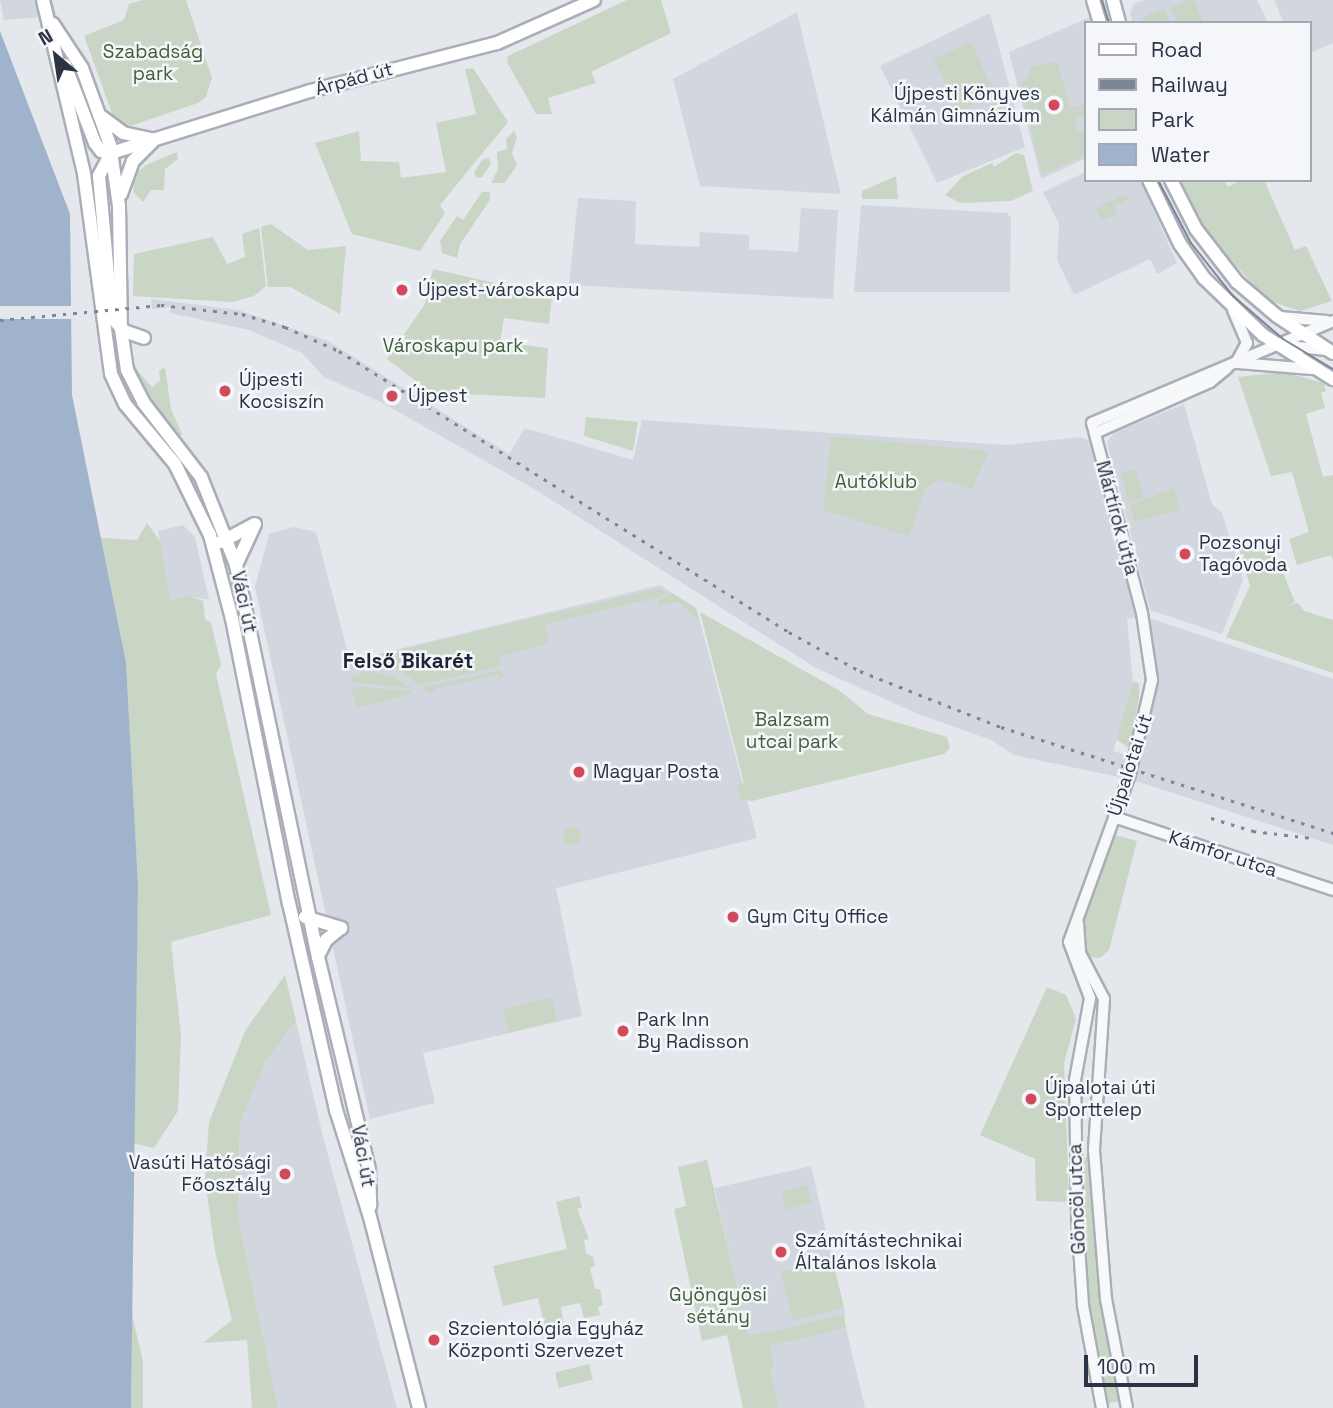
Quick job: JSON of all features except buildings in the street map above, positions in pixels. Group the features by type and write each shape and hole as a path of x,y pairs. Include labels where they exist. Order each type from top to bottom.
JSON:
{"main road":[{"name":"Váci út","path":"43,0 51,21 84,174 116,387 190,488 216,555 289,903 340,1129 370,1217 419,1408"},
{"name":"Árpád út","path":"111,153 332,85 497,43 594,0"},
{"path":"1093,0 1099,21"},
{"path":"1113,0 1118,21"},
{"name":"Váci út","path":"51,21 72,49 100,114 111,153 119,206 124,357 138,394 201,477 236,565 318,957 369,1170 370,1217"},
{"path":"54,43 95,143 101,151 111,153 99,176 105,270 112,318 121,329 144,338 124,357"},
{"path":"100,114 122,133 154,139 128,170 119,206"},
{"path":"84,174 101,226"},
{"path":"1150,182 1180,244 1230,306 1276,345 1312,369 1333,379"},
{"path":"1172,182 1185,211 1222,264 1277,316 1329,351"},
{"path":"101,300 105,270"},
{"path":"216,555 227,537 255,524 236,565"},
{"path":"289,903 311,920 341,928 326,940 318,957 304,939 301,955"}],"street":[{"path":"1230,306 1247,342 1232,365"},
{"path":"1277,316 1333,321"},
{"path":"1232,365 1333,321"},
{"path":"1276,345 1329,351"},
{"path":"1232,365 1312,369"},
{"name":"Mártírok útja","path":"1142,613 1094,428 1210,382 1232,365"},
{"name":"Újpalotai út","path":"1079,913 1114,817 1152,694 1142,613"},
{"name":"Kámfor utca","path":"1114,817 1333,890"},
{"name":"Göncöl utca","path":"1079,913 1069,947 1090,998 1074,1080 1076,1163 1083,1305 1102,1408"},
{"name":"Göncöl utca","path":"1079,913 1079,948 1098,981 1104,1004 1097,1051 1094,1150 1106,1299 1127,1408"},
{"path":"1075,1138 1079,1145 1094,1150"},
{"path":"1076,1163 1094,1150"}],"shaded area":[{"path":"0,0 52,0 57,16 4,20"},
{"path":"1144,0 1257,0 1267,21 1132,21 1130,13 1134,4"},
{"path":"1274,0 1333,0 1333,43 1312,52 1312,21 1283,21"},
{"path":"797,12 841,194 700,186 673,79"},
{"path":"990,13 1025,147 937,183 880,66"},
{"name":"Újpesti Könyves Kálmán Gimnázium","path":"1093,16 1094,21 1084,21 1084,159 1041,179 1009,52"},
{"path":"1084,173 1084,182 1141,182 1177,263 1157,274 1150,259 1074,295 1057,260 1059,224 1043,192"},
{"path":"578,198 636,201 635,244 699,247 700,232 749,235 749,249 798,252 801,208 838,210 833,299 569,285"},
{"path":"861,205 1007,213 1011,218 1010,292 854,292"},
{"path":"151,299 238,310 328,341 509,454 525,428 633,460 642,420 1007,445 1081,437 1092,442 1137,614 1333,679 1333,845 1133,780 1014,755 991,740 918,714 816,668 536,490 381,402 324,377 302,353 249,330 170,313 170,307 152,309","holes":["1138,617 1147,689 1130,756 1113,751 1133,682 1127,619"]},
{"path":"1184,404 1212,504 1222,513 1243,580 1222,634 1150,610 1107,442 1114,433"},
{"path":"183,525 195,537 209,600 190,596 171,601 158,531"},
{"path":"293,527 316,532 350,661 660,585 697,610 757,838 556,888 582,1016 423,1053 435,1103 370,1119 255,587 269,534"},
{"path":"296,1021 323,1137 397,1408 278,1408 238,1217 240,1123 266,1061"},
{"name":"Számítástechnikai Általános Iskola","path":"811,1166 845,1315 749,1337 715,1188"},
{"path":"846,1328 865,1408 779,1408 770,1368 775,1367 770,1346"}],"green space":[{"name":"Szabadság park","path":"143,0 186,0 212,78 206,97 198,103 130,126 113,116 84,36 124,20 129,4"},
{"path":"627,0 661,0 671,33 591,72 596,83 548,98 552,114 536,114 507,62 508,56"},
{"path":"1194,0 1203,21 1176,21 1170,8"},
{"path":"1164,8 1169,21 1142,21 1141,18"},
{"path":"971,42 1004,114 998,117 988,97 958,111 934,59"},
{"path":"1057,61 1071,108 1084,105 1084,115 1074,118 1077,131 1084,132 1084,156 1042,175 1020,84 1029,77 1030,67"},
{"path":"473,68 508,122 440,205 445,213 420,251 352,234 315,143 359,131 361,161 399,162 401,178 446,172 436,123 476,114 465,69"},
{"path":"514,131 517,137 512,153 517,165 505,183 491,183 498,169 497,152 507,149 506,139"},
{"path":"177,152 178,159 165,169 164,190 151,190 143,202 134,193 133,176 146,165"},
{"path":"1016,153 1024,155 1033,191 1011,201 960,203 945,195 963,176 992,163 994,167"},
{"path":"489,158 491,164 482,177 476,178 474,172 483,159"},
{"path":"896,176 898,199 862,199 862,191"},
{"path":"1181,182 1225,182 1228,187 1238,182 1265,182 1295,250 1306,246 1332,301 1300,311 1267,300 1208,234"},
{"path":"482,192 490,192 490,200 460,244 457,258 442,253 440,241 457,216 463,220"},
{"path":"1124,195 1131,198 1113,206 1117,214 1101,221 1095,208"},
{"path":"271,224 308,250 346,246 340,314 290,287 268,287 261,227"},
{"path":"259,228 266,286 254,296 233,302 133,296 134,254 213,237 227,264 245,257 242,234"},
{"name":"Városkapu park","path":"433,269 552,296 549,324 504,318 500,342 548,348 545,398 431,392 387,359 425,304"},
{"path":"131,363 152,387 160,381 159,371 165,367 171,409 182,434 177,438 136,384"},
{"path":"1284,372 1324,383 1326,391 1321,393 1325,408 1306,414 1323,477 1333,475 1333,560 1331,555 1297,565 1289,539 1309,532 1292,472 1271,476 1238,377"},
{"path":"586,417 638,422 633,451 584,436"},
{"name":"Autóklub","path":"831,436 989,451 972,489 939,480 925,488 909,536 823,510"},
{"path":"1136,469 1144,498 1128,502 1121,473"},
{"path":"1174,488 1180,510 1134,521 1130,505"},
{"path":"147,523 160,541 171,600 190,596 203,601 205,620 211,622 221,665 216,674 271,915 171,942 181,1035 178,1111 154,1148 132,1143 138,884 126,662 101,538 137,540"},
{"path":"1236,539 1251,550 1273,548 1295,602 1290,605 1298,603 1304,611 1333,620 1333,673 1226,637 1250,586"},
{"path":"661,588 666,594 656,598 545,624 549,643 499,656 501,666 419,685 395,667 366,658"},
{"path":"672,593 696,608 699,620 678,602 660,606 658,601"},
{"name":"Balzsam utcai park","path":"700,612 840,691 868,714 947,737 950,748 944,754 752,801 741,799 737,785 744,783"},
{"path":"501,670 505,675 500,679 498,674 435,689 435,694 420,688"},
{"path":"369,671 396,678 410,688 350,682 353,676"},
{"path":"1133,682 1139,683 1139,698 1129,748 1116,739"},
{"path":"351,688 411,691 414,698 411,694 358,707 359,713"},
{"path":"572,827 578,830 581,836 578,842 572,845 566,842 563,836 566,830"},
{"path":"1115,835 1137,841 1109,950 1100,958 1090,957 1075,945"},
{"path":"285,975 296,1021 266,1061 240,1123 238,1217 278,1408 252,1408 247,1340 203,1343 232,1320 215,1251 205,1179 209,1122 246,1029"},
{"name":"Újpalotai úti Sporttelep","path":"1047,987 1066,995 1076,1019 1064,1063 1069,1202 1036,1201 1035,1159 980,1135"},
{"path":"551,997 557,1020 509,1033 503,1010"},
{"path":"1092,1154 1123,1401 1104,1404 1084,1300 1081,1160"},
{"name":"Gyöngyösi sétány","path":"707,1160 749,1336 844,1315 846,1328 770,1346 775,1367 770,1369 779,1408 743,1408 727,1335 702,1341 674,1209 686,1206 678,1167"},
{"path":"807,1185 812,1202 786,1210 781,1192"},
{"path":"579,1196 582,1207 577,1209 589,1239 584,1240 586,1253 593,1257 595,1266 590,1268 595,1289 600,1289 603,1305 598,1307 600,1315 584,1318 580,1303 561,1307 564,1327 546,1331 538,1298 503,1306 493,1266 567,1249 556,1202"},
{"path":"832,1259 844,1308 793,1320 781,1272"},
{"path":"132,1315 143,1361 143,1408 131,1408"},
{"path":"589,1364 593,1380 559,1388 555,1372"}],"water":[{"path":"0,31 70,214 72,395 126,662 138,884 131,1408 0,1408"}],"pier":[{"path":"0,306 75,306 75,319 0,319"}],"tram line":[{"path":"1102,0 1108,21"},
{"path":"1159,182 1191,243 1233,296 1283,339 1333,369"}],"railway":[{"path":"0,320 161,305 242,314 285,327 339,351 789,632 860,671 1001,727 1333,833"},
{"path":"1211,818 1253,831 1312,838"}],"place":[{"name":"Újpesti Könyves Kálmán Gimnázium","path":"1054,105"},
{"name":"Újpest-városkapu","path":"402,290"},
{"name":"Újpesti Kocsiszín","path":"225,391"},
{"name":"Újpest","path":"392,396"},
{"name":"Pozsonyi Tagóvoda","path":"1185,554"},
{"name":"Magyar Posta","path":"579,772"},
{"name":"Gym City Office","path":"733,917"},
{"name":"Park Inn By Radisson","path":"623,1031"},
{"name":"Újpalotai úti Sporttelep","path":"1031,1099"},
{"name":"Vasúti Hatósági Főosztály","path":"285,1174"},
{"name":"Számítástechnikai Általános Iskola","path":"781,1252"},
{"name":"Szcientológia Egyház Központi Szervezet","path":"434,1340"}],"district":[{"name":"Felső Bikarét","path":"408,661"}]}
